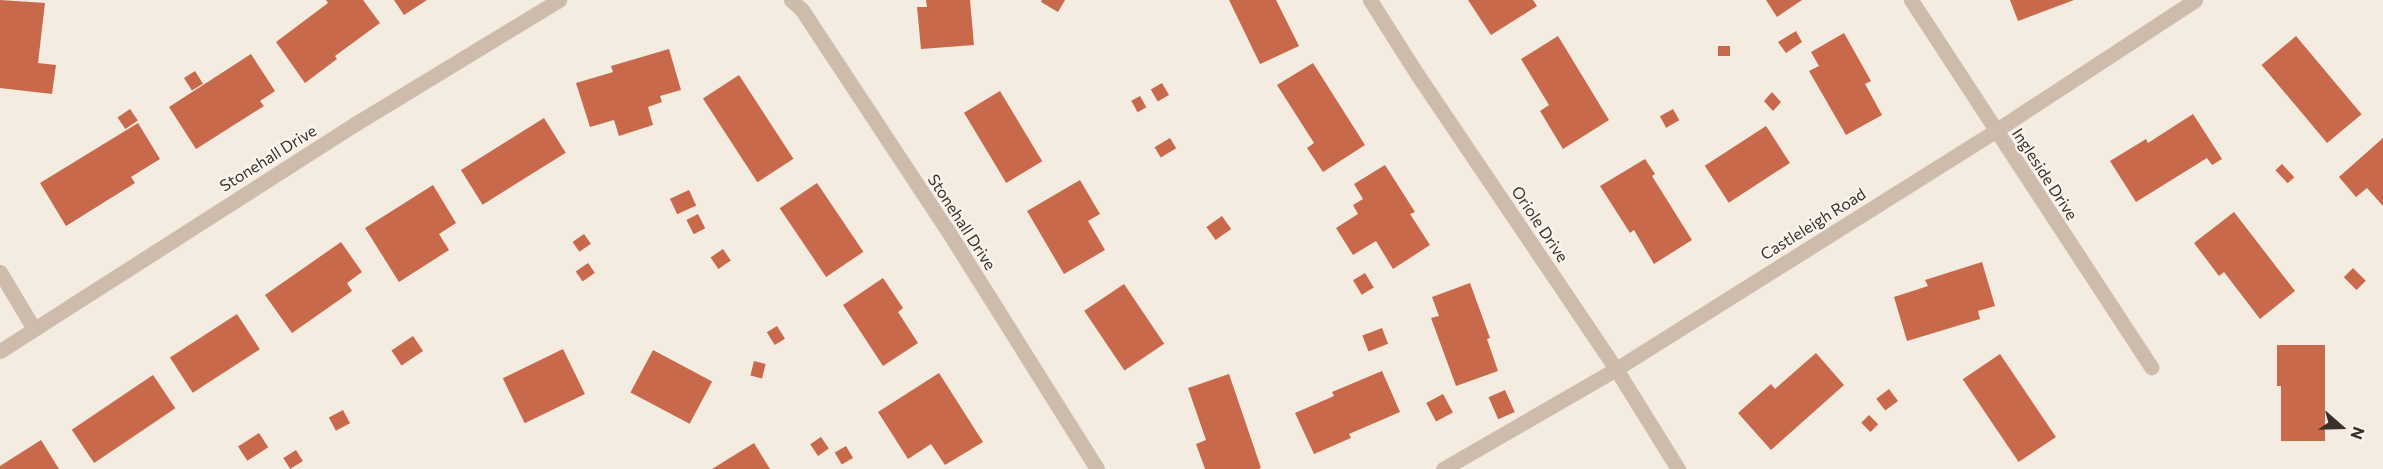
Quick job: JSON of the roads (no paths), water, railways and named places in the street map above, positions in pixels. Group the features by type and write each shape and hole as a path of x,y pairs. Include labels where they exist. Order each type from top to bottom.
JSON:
{"street":[{"name":"Stonehall Drive","path":"0,351 355,124 559,0"},
{"name":"Stonehall Drive","path":"791,0 802,10 946,228 1097,469"},
{"name":"Oriole Drive","path":"1370,0 1417,74 1616,369 1678,469"},
{"name":"Ingleside Drive","path":"1911,0 2151,367"},
{"name":"Castleleigh Road","path":"1443,469 1616,369 1995,131 2195,0"},
{"path":"0,272 34,328"}]}
